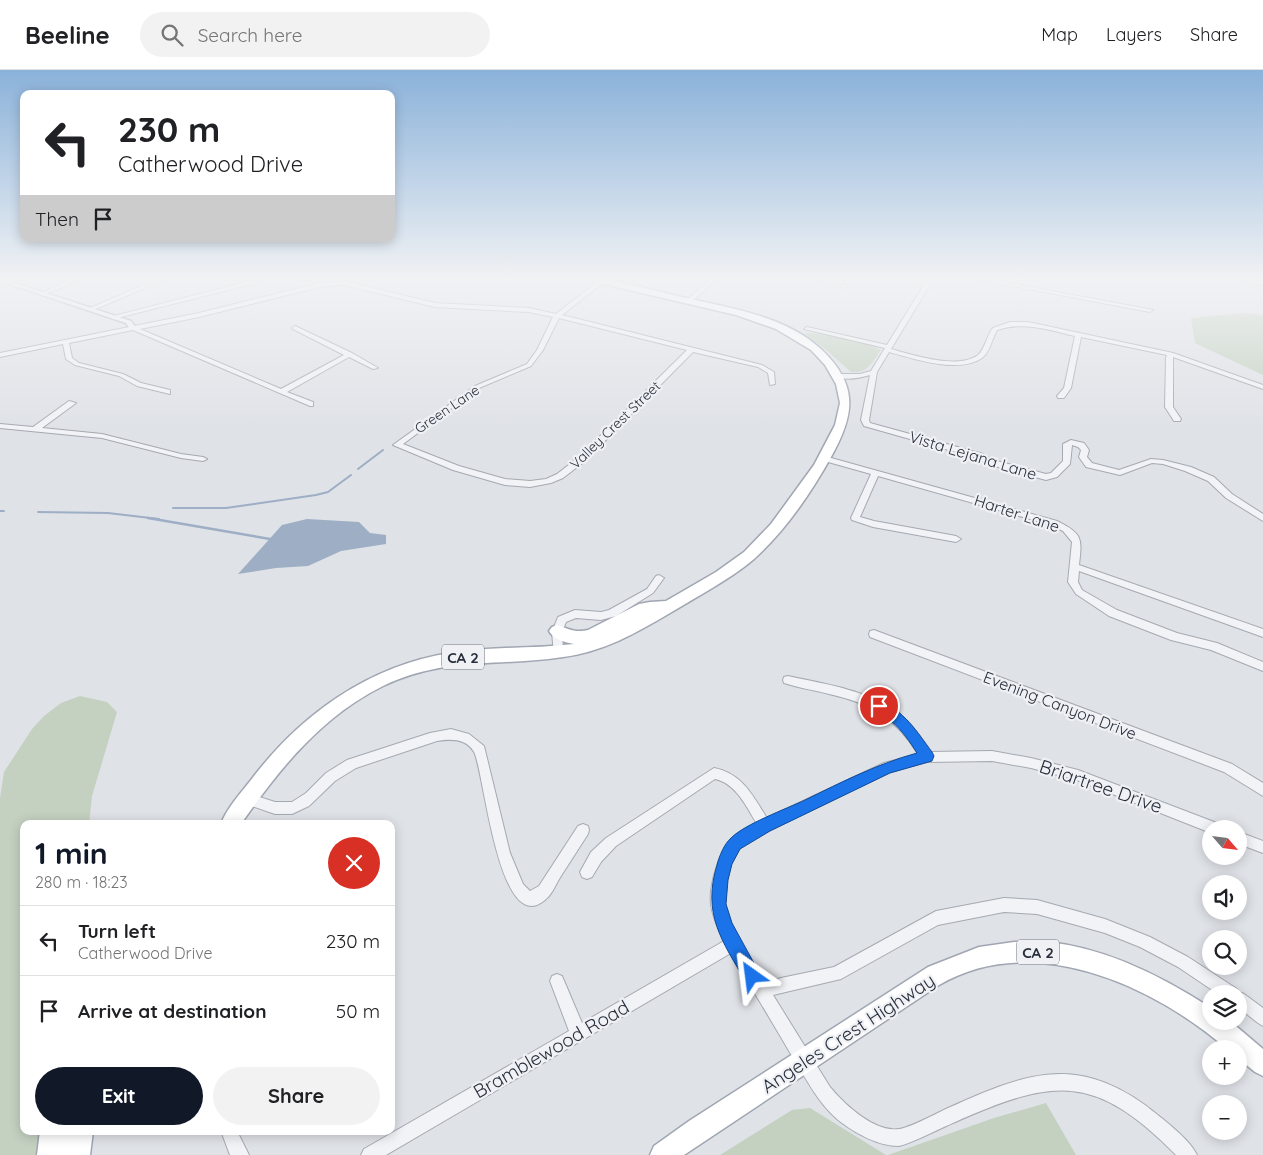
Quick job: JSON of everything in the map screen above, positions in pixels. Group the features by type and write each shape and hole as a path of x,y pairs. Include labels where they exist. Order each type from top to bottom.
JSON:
{"main road":[{"name":"CA 2","path":"233,820 277,759 305,731 343,702 374,684 419,666 461,657 558,652 603,642 626,632 718,577 756,549 782,522 824,458 841,426 845,412 844,394 838,376 819,352 790,333 779,329"},
{"path":"557,631 565,637 576,638 605,629 645,608 669,606"},
{"name":"Angeles Crest Highway","path":"663,1154 805,1060 866,1017 944,970 969,960 1002,954 1045,953 1095,962 1145,981 1176,997 1202,1014"},
{"name":"Angeles Crest Highway","path":"1223,1030 1263,1064"},
{"path":"50,1155 53,1135"},
{"path":"62,1155 64,1135"},
{"path":"77,1155 80,1135"}],"street":[{"path":"0,355 129,329"},
{"path":"133,329 310,404"},
{"path":"296,329 375,368"},
{"name":"Green Lane","path":"396,445 477,387 529,365 540,350 551,329"},
{"path":"607,329 768,369 773,376 772,384"},
{"path":"838,376 860,376 874,372 900,329"},
{"path":"806,330 941,362 960,362 980,356 991,334 998,329"},
{"path":"1052,329 1171,354 1263,387"},
{"path":"1061,396 1067,388 1079,334"},
{"path":"65,341 69,359 77,364 121,375 139,385 168,392"},
{"name":"Valley Crest Street","path":"396,445 492,479 530,484 548,481 571,469 691,350"},
{"path":"281,392 350,354"},
{"path":"1171,354 1169,358 1169,407 1177,419"},
{"name":"Vista Lejana Lane","path":"874,372 865,423 980,456 990,462 1046,477 1054,475 1067,462 1067,444 1071,442 1081,445 1085,450 1083,457 1089,465 1120,473 1142,463 1151,461 1163,462 1188,468 1211,479 1229,496 1263,518"},
{"path":"35,429 72,403"},
{"path":"0,426 102,436 181,456 203,459"},
{"name":"Harter Lane","path":"824,458 1054,523 1066,529 1077,542 1073,582 1078,592 1113,613 1175,637 1213,646 1263,667"},
{"path":"876,472 855,518 873,524 956,539"},
{"path":"1076,567 1263,632"},
{"path":"558,652 557,631 562,620 574,614 601,616 612,613 650,591 659,578"},
{"name":"Evening Canyon Drive","path":"874,634 1228,768 1263,790"},
{"path":"788,680 862,699 879,706 901,723 928,756"},
{"path":"247,799 285,810 293,808 305,802 334,773 348,765 409,746 428,738 445,735 459,736 471,741 480,750 505,862 519,890 526,897 538,897 583,830"},
{"name":"Briartree Drive","path":"1188,1155 1163,1130 1117,1097 1090,1086 1061,1080 1033,1084 899,1138 888,1137 863,1128 834,1106 733,944 724,925 718,904 720,880 725,862 735,844 765,826 888,767 928,756 992,756 1031,763 1078,775 1202,823"},
{"path":"587,872 596,857 611,842 714,773 723,773 734,781 765,826"},
{"path":"1248,841 1263,847"},
{"path":"762,992 781,985 836,974 936,918 1004,906 1037,907 1105,926 1144,942 1183,962 1218,985"},
{"name":"Bramblewood Road","path":"370,1155 733,944"},
{"path":"557,982 578,1034"},
{"path":"1247,1005 1263,1018"},
{"path":"230,1135 240,1155"}],"green space":[{"path":"1193,329 1263,329 1263,375 1195,343"},
{"path":"804,333 844,338 866,343 881,350 866,369 851,372"},
{"path":"80,696 107,702 117,712 92,796 89,820 20,820 20,1135 41,1135 36,1155 0,1155 0,798 4,772 32,729 44,716 61,703"},
{"path":"1046,1103 1076,1155 888,1155 994,1118"},
{"path":"810,1108 886,1155 720,1155 792,1110"}],"water":[{"path":"307,519 359,522 370,533 386,535 386,544 341,551 308,566 276,568 238,574 282,525"}],"waterway":[{"path":"358,469 383,450"},
{"path":"173,508 226,508 316,495 328,492 351,475"},
{"path":"38,512 108,513 159,519"},
{"path":"148,518 270,539"}],"route":[{"path":"752,976 724,925 718,904 720,880 725,862 735,844 765,826 888,767 928,756 910,732 896,718 879,706"}]}
